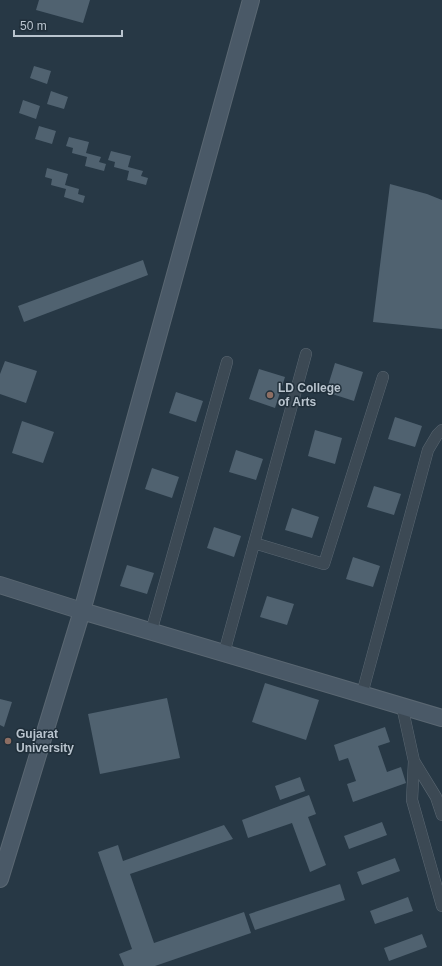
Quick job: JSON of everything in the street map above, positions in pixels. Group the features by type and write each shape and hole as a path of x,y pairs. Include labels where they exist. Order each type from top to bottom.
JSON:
{"street":[{"path":"0,879 82,611 251,0"},
{"path":"224,653 306,354"},
{"path":"151,632 227,362"},
{"path":"254,543 324,564 383,377"},
{"path":"362,694 428,450 437,435 442,430"},
{"path":"0,585 151,632 442,718"},
{"path":"402,706 414,761 412,800 442,906"},
{"path":"414,761 436,797 442,815"}],"building":[{"path":"39,0 90,0 83,23 36,10"},
{"path":"34,66 51,71 47,84 30,78"},
{"path":"51,91 68,97 64,109 47,104"},
{"path":"23,100 40,106 36,119 19,113"},
{"path":"39,126 56,131 52,144 35,139"},
{"path":"69,137 89,142 86,153 101,157 99,162 106,164 104,171 85,166 87,157 72,153 73,148 66,146"},
{"path":"111,151 131,156 128,167 143,171 141,176 148,178 146,185 127,180 129,171 114,167 115,162 108,160"},
{"path":"47,168 68,174 65,185 79,189 78,194 85,196 83,203 64,197 66,189 51,185 52,179 45,177"},
{"path":"390,184 427,194 442,200 442,329 373,322"},
{"path":"143,260 148,275 24,322 18,306"},
{"path":"5,361 37,371 26,403 0,394 0,374"},
{"path":"335,363 363,372 354,401 326,392"},
{"path":"259,369 285,377 275,408 249,399"},
{"path":"176,392 203,401 196,422 169,413"},
{"path":"395,417 422,426 415,447 388,439"},
{"path":"22,421 54,432 43,463 12,453"},
{"path":"315,430 342,438 335,464 308,456"},
{"path":"236,450 263,459 256,480 229,472"},
{"path":"152,468 179,477 172,498 145,489"},
{"path":"374,486 401,494 394,515 367,507"},
{"path":"292,508 319,517 312,538 285,530"},
{"path":"214,527 241,536 234,557 207,548"},
{"path":"353,557 380,566 373,587 346,579"},
{"path":"127,565 154,573 147,594 120,586"},
{"path":"267,596 294,604 287,625 260,617"},
{"path":"265,683 319,700 306,740 252,722"},
{"path":"167,698 180,758 100,774 88,714"},
{"path":"0,699 12,702 4,727 0,725"},
{"path":"385,727 390,742 378,746 387,772 401,767 406,783 353,802 347,784 356,781 348,758 339,761 334,745"},
{"path":"300,777 305,791 280,800 275,786"},
{"path":"309,795 316,814 308,817 326,865 310,872 292,823 248,838 242,820"},
{"path":"382,822 387,835 349,849 344,836"},
{"path":"224,825 233,839 130,874 154,943 244,912 251,933 155,966 124,966 119,954 132,949 98,852 118,845 123,861"},
{"path":"395,858 400,871 362,885 357,872"},
{"path":"340,884 345,900 255,930 249,914"},
{"path":"408,897 413,911 375,924 370,911"},
{"path":"422,934 427,947 389,961 384,948"}],"place":[{"name":"LD College of Arts","path":"270,395"},
{"name":"Gujarat University","path":"8,741"}]}
